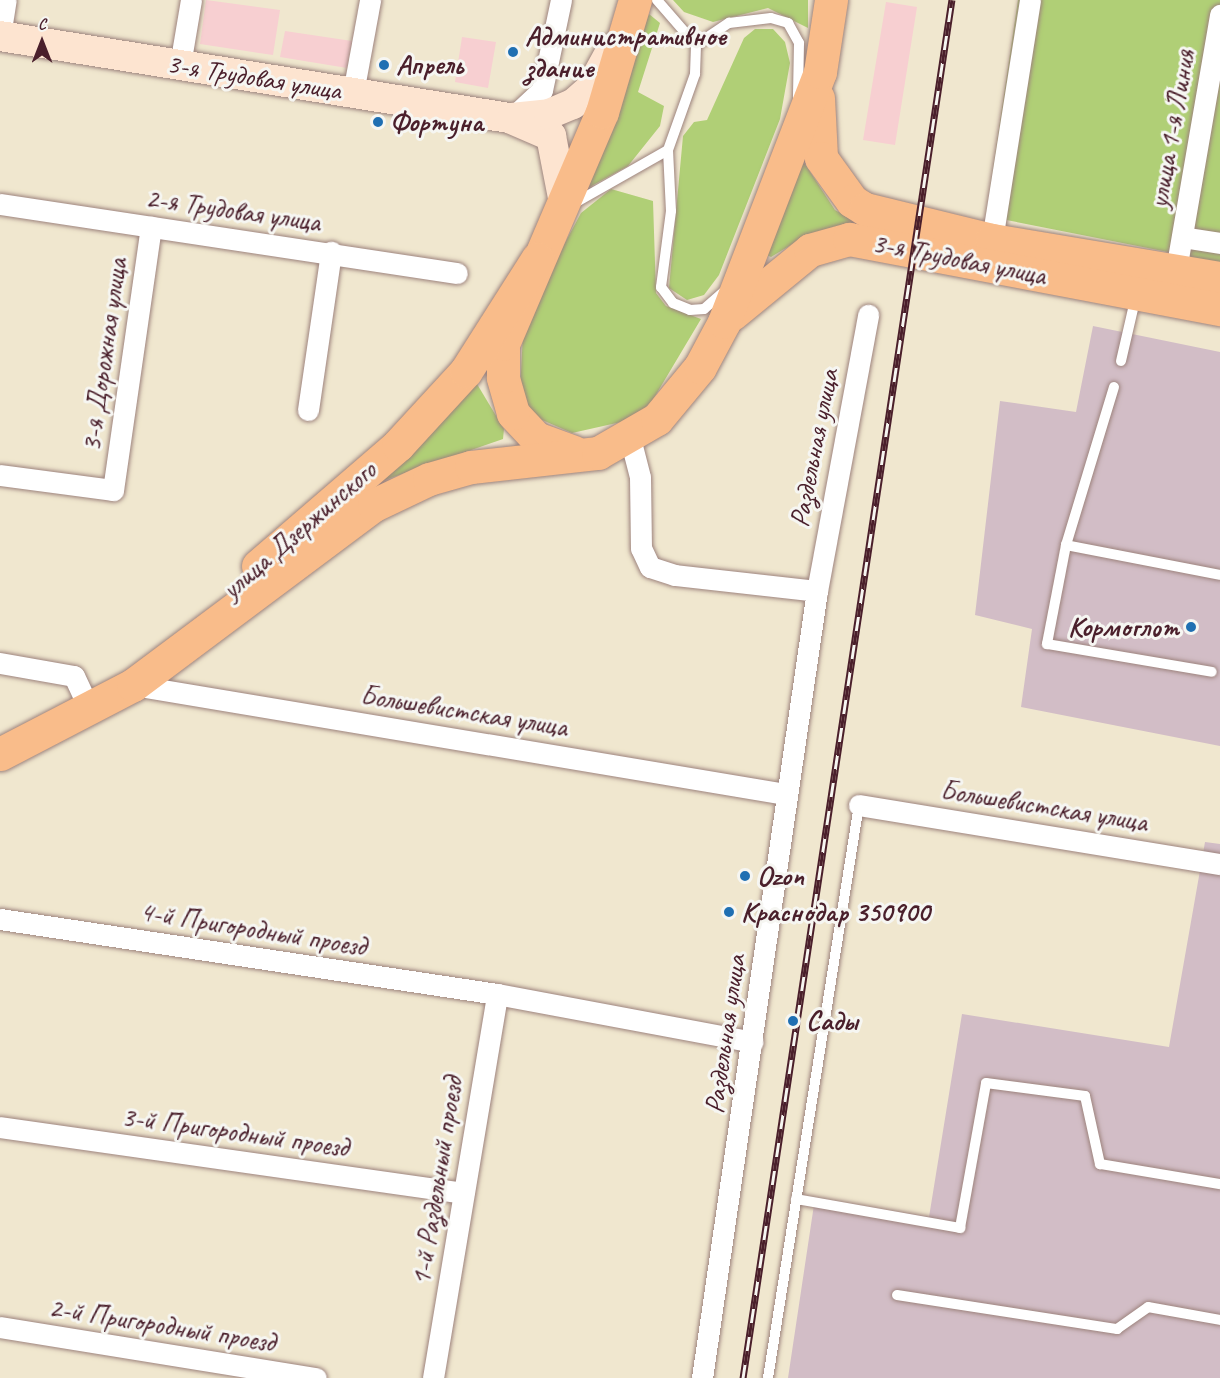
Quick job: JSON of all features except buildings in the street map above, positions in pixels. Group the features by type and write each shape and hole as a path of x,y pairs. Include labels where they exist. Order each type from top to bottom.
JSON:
{"main road":[{"path":"724,322 820,72 831,0"},
{"path":"585,455 524,428 505,389 503,344 537,259 602,112 641,4"},
{"name":"3-я Трудовая улица","path":"820,72 816,132 821,158 852,201 887,217 1179,253"},
{"name":"3-я Трудовая улица","path":"724,322 791,261 838,240 876,241 1220,309"},
{"path":"1179,253 1220,278"},
{"name":"улица Дзержинского","path":"0,733 82,693 223,596 398,445 466,370 537,259"},
{"name":"улица Дзержинского","path":"0,754 133,685 341,529 429,479 471,467 585,455 630,438 678,398 724,322"}],"street":[{"path":"0,36 6,0"},
{"path":"180,65 191,0"},
{"path":"353,93 370,0"},
{"path":"511,118 542,90 561,0"},
{"path":"994,229 1030,0"},
{"path":"511,118 549,114 590,89 641,4"},
{"name":"улица 1-я Линия","path":"1179,253 1217,64 1220,15"},
{"name":"3-я Трудовая улица","path":"0,36 511,118"},
{"path":"511,118 551,136 561,209"},
{"name":"2-я Трудовая улица","path":"0,204 331,252 457,273"},
{"name":"3-я Дорожная улица","path":"0,475 113,490 151,227"},
{"path":"1179,253 1220,243"},
{"path":"308,410 331,252"},
{"name":"Раздельная улица","path":"702,1378 753,1042 786,794 817,591 868,315"},
{"path":"630,438 640,477 641,548 650,567 675,575 817,591"},
{"path":"0,663 74,676 82,693"},
{"name":"Большевистская улица","path":"133,685 786,794"},
{"name":"Большевистская улица","path":"859,805 1220,864"},
{"name":"4-й Пригородный проезд","path":"0,919 497,994 753,1042"},
{"name":"1-й Раздельный проезд","path":"433,1378 497,994"},
{"name":"3-й Пригородный проезд","path":"0,1127 463,1193"},
{"name":"2-й Пригородный проезд","path":"0,1328 316,1378"}],"lane":[{"path":"641,4 696,45"},
{"path":"696,45 729,23 771,18 788,23 799,43 797,133"},
{"path":"696,45 695,74 668,150 671,211 661,274 664,293 684,309 704,309 745,272"},
{"path":"561,209 668,150"},
{"path":"1121,361 1136,293"},
{"path":"1114,387 1066,545 1047,644 1212,672"},
{"path":"1066,545 1220,575"},
{"path":"768,1378 859,805"},
{"path":"796,1199 960,1228 986,1083 1086,1096 1100,1164 1220,1184"},
{"path":"897,1295 1117,1329 1148,1307 1220,1320"}],"shaded area":[{"path":"206,0 280,10 273,55 200,44"},
{"path":"886,2 917,7 895,145 863,140"},
{"path":"285,31 352,41 347,68 280,57"},
{"path":"462,37 496,42 488,88 455,82"},
{"path":"1093,326 1220,352 1220,746 1021,707 1032,629 975,615 1000,401 1076,412"},
{"path":"1205,842 1220,844 1220,1378 788,1378 815,1198 929,1217 962,1014 1169,1047"}],"green space":[{"path":"673,0 808,0 808,28 768,8 713,22 684,12"},
{"path":"1018,0 1220,0 1220,278 1178,254 986,216"},
{"path":"649,14 660,23 638,92 664,106 660,126 628,166 586,189"},
{"path":"755,29 773,29 785,42 790,63 780,119 719,275 704,295 687,300 669,288 683,136 694,122 707,120 744,38"},
{"path":"797,163 805,164 835,210 863,226 809,234 771,257 765,254"},
{"path":"611,189 653,201 656,293 666,306 701,319 651,403 630,420 572,433 533,416 520,392 523,333 532,304 581,213"},
{"path":"477,384 504,429 503,439 379,482"}],"railway":[{"path":"743,1378 952,0"}],"place":[{"name":"Административное здание","path":"513,52"},
{"name":"Апрель","path":"384,65"},
{"name":"Фортуна","path":"378,122"},
{"name":"Кормоглот","path":"1191,627"},
{"name":"Ozon","path":"745,876"},
{"name":"Краснодар 350900","path":"729,912"},
{"name":"Сады","path":"793,1021"}]}
